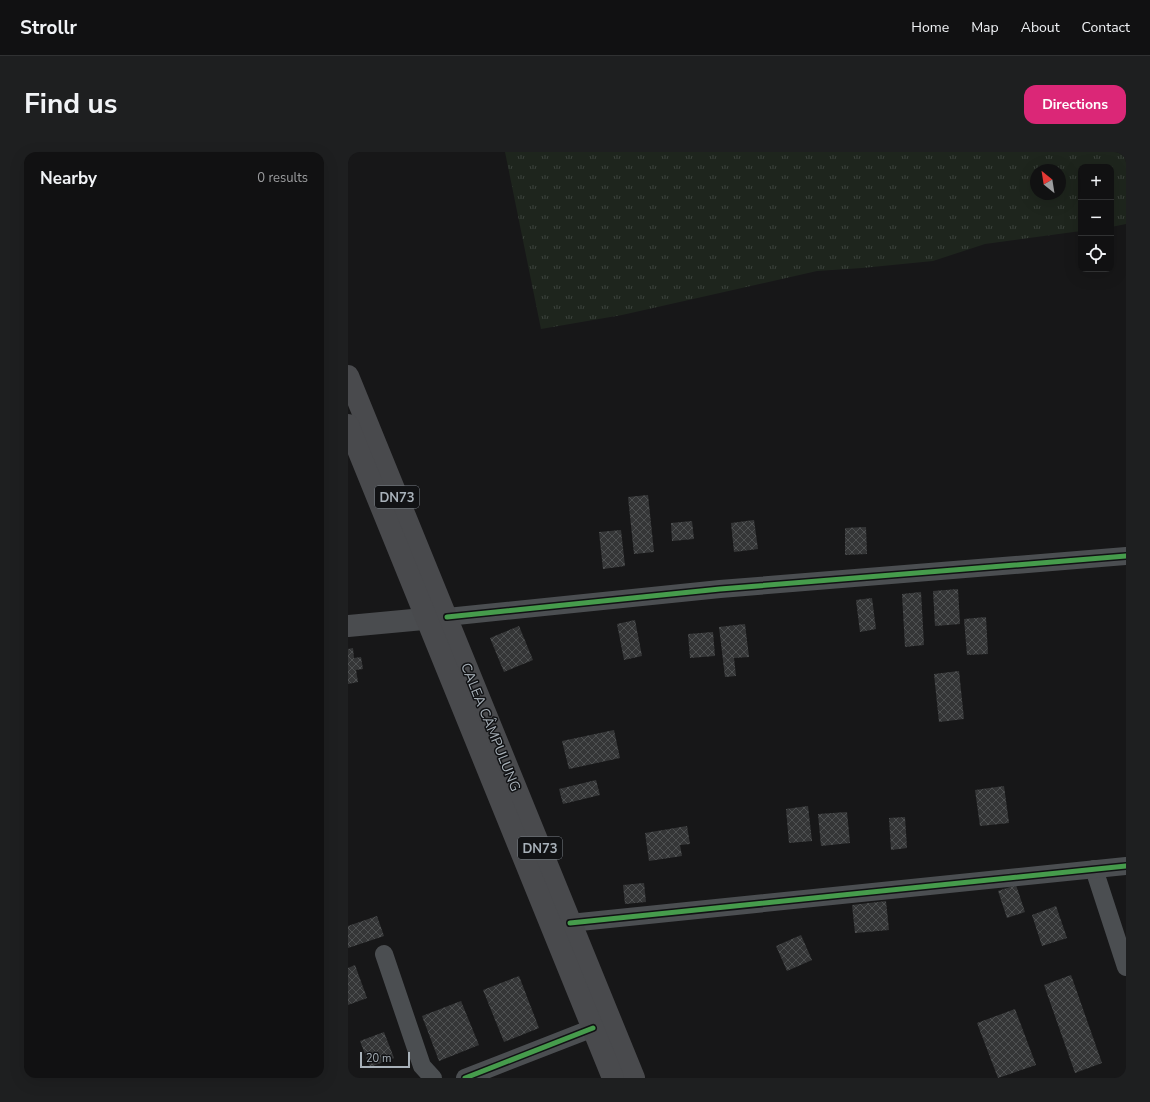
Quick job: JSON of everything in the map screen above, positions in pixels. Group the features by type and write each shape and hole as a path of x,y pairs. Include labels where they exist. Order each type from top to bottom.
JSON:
{"highway":[{"name":"CALEA CÂMPULUNG","path":"348,376 437,618 613,1078"},
{"name":"CALEA CÂMPULUNG","path":"348,425 437,618 570,923 634,1078"}],"main road":[{"path":"348,626 437,618"}],"street":[{"path":"437,618 720,589 1126,556"},
{"path":"570,923 1126,866"},
{"path":"1094,869 1126,967"},
{"path":"384,954 422,1066 433,1078"},
{"path":"465,1078 593,1028"}],"green space":[{"path":"505,152 1126,152 1126,224 1114,226 1114,164 1078,164 1078,231 985,244 933,261 817,271 622,315 541,329"}],"building":[{"path":"648,495 654,552 634,554 628,497"},
{"path":"754,520 758,549 734,552 731,523"},
{"path":"692,521 694,539 672,541 671,523"},
{"path":"866,527 867,554 845,555 845,528"},
{"path":"621,530 625,566 603,569 599,532"},
{"path":"958,589 960,624 935,626 933,591"},
{"path":"921,592 924,645 905,647 902,594"},
{"path":"872,598 876,629 860,632 856,600"},
{"path":"986,617 988,654 967,655 964,619"},
{"path":"635,620 642,656 624,660 617,624"},
{"path":"745,624 749,657 734,658 736,676 725,677 719,627"},
{"path":"519,626 533,660 504,672 490,638"},
{"path":"713,632 715,656 690,658 688,634"},
{"path":"353,648 354,658 361,657 363,669 356,670 358,682 348,684 348,649"},
{"path":"959,671 964,719 939,722 934,674"},
{"path":"614,730 620,758 569,769 562,741"},
{"path":"596,780 600,795 563,804 559,789"},
{"path":"1004,786 1009,823 980,826 975,790"},
{"path":"808,806 812,841 789,843 786,809"},
{"path":"847,812 850,843 821,846 818,814"},
{"path":"905,817 907,848 891,850 889,818"},
{"path":"687,826 690,844 680,845 682,856 649,861 645,833"},
{"path":"644,883 646,902 625,904 623,885"},
{"path":"1016,885 1025,912 1007,918 998,891"},
{"path":"886,901 889,930 855,933 852,905"},
{"path":"1056,906 1067,938 1042,946 1032,915"},
{"path":"377,916 384,936 348,948 348,926"},
{"path":"801,935 812,960 787,971 776,946"},
{"path":"355,965 367,998 348,1005 348,968"},
{"path":"1071,975 1102,1063 1075,1073 1044,985"},
{"path":"519,976 539,1028 504,1042 483,990"},
{"path":"461,1001 479,1045 439,1061 422,1016"},
{"path":"1015,1009 1036,1065 998,1078 977,1023"},
{"path":"384,1032 394,1058 370,1067 360,1041"}],"cycle path":[{"path":"447,617 720,589 1126,556"},
{"path":"570,923 1126,866"},
{"path":"465,1078 593,1028"}]}
